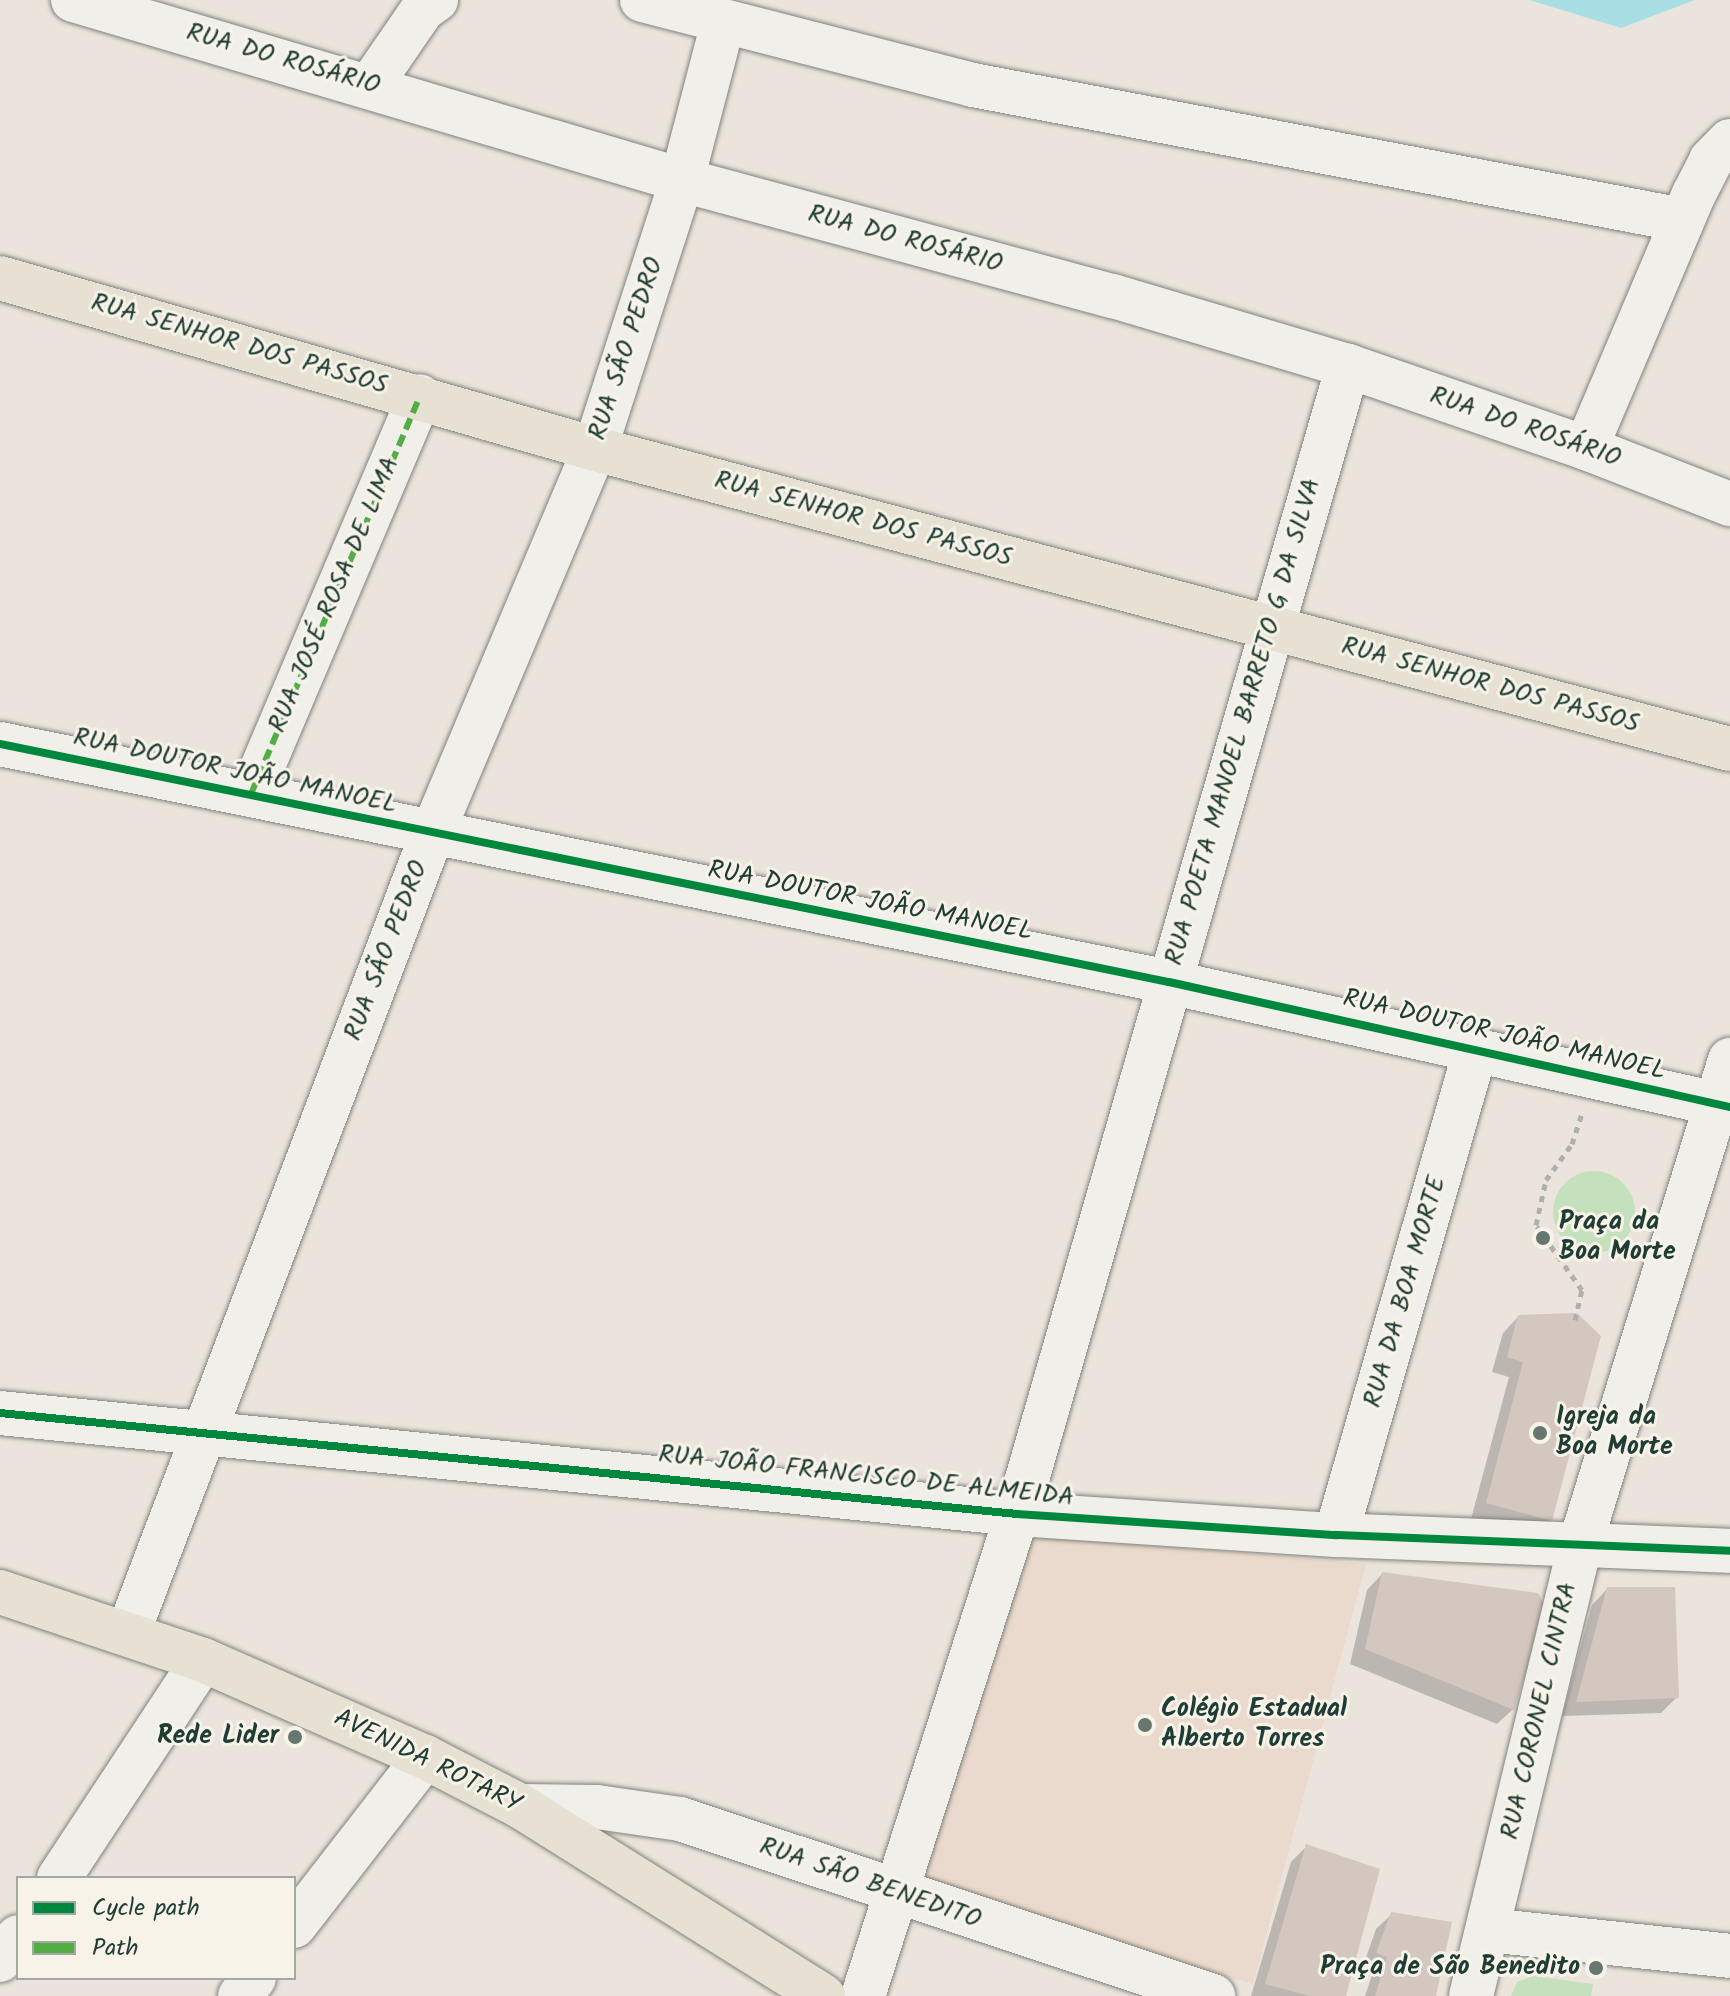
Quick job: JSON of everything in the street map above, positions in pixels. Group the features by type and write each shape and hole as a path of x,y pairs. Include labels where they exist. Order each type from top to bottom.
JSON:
{"main road":[{"name":"RUA SENHOR DOS PASSOS","path":"0,278 420,396 595,449 1730,749"},
{"name":"AVENIDA ROTARY","path":"0,1592 203,1660 425,1757 520,1806 808,1992"}],"street":[{"name":"RUA DO ROSÁRIO","path":"73,0 682,180 1113,296 1348,366 1586,448 1730,504"},
{"path":"370,86 423,9 436,0"},
{"path":"642,0 973,85 1682,220"},
{"name":"RUA SÃO PEDRO","path":"128,1633 432,834 595,449 682,180 723,23"},
{"path":"1586,448 1682,220 1711,160 1730,141"},
{"name":"RUA POETA MANOEL BARRETO G DA SILVA","path":"863,1996 899,1896 1017,1514 1348,366"},
{"name":"RUA JOSÉ ROSA DE LIMA","path":"251,794 420,396"},
{"name":"RUA DOUTOR JOÃO MANOEL","path":"0,744 1169,982 1476,1048 1723,1106"},
{"name":"RUA DA BOA MORTE","path":"1336,1535 1476,1048"},
{"name":"RUA CORONEL CINTRA","path":"1471,1996 1579,1548 1723,1106 1730,1060"},
{"name":"RUA JOÃO FRANCISCO DE ALMEIDA","path":"0,1413 203,1430 1017,1514 1579,1548 1730,1551"},
{"path":"60,1876 203,1660"},
{"path":"296,1923 425,1757"},
{"name":"RUA SÃO BENEDITO","path":"520,1806 597,1807 680,1819 899,1896 1213,1996"},
{"path":"1488,1930 1730,1956"},
{"path":"0,1960 16,1940"},
{"path":"240,1996 252,1980"}],"path":[{"path":"1575,1320 1582,1290 1536,1225 1546,1180 1572,1144 1593,1077"}],"shaded area":[{"name":"Colégio Estadual Alberto Torres","path":"1025,1534 1366,1564 1253,1984 920,1887"}],"green space":[{"path":"1586,1171 1602,1171 1617,1178 1628,1189 1635,1212 1632,1228 1623,1241 1602,1253 1586,1253 1571,1246 1560,1235 1553,1220 1553,1204 1560,1189 1571,1178"},
{"path":"1533,1976 1593,1984 1591,1996 1511,1996 1517,1982"}],"water":[{"path":"1529,0 1695,0 1621,28"}],"building":[{"name":"Igreja da Boa Morte","path":"1577,1313 1601,1336 1552,1521 1486,1503 1523,1362 1507,1357 1518,1315"},
{"path":"1382,1572 1538,1593 1546,1608 1514,1710 1365,1649"},
{"path":"1607,1587 1675,1587 1679,1698 1576,1702"},
{"path":"1306,1844 1380,1869 1346,1996 1309,1996 1265,1984"},
{"path":"1391,1912 1452,1922 1436,1996 1375,1996 1387,1957 1376,1953"}],"marked path":[{"path":"251,794 420,396"}],"cycle path":[{"path":"0,744 1169,982 1730,1107"},
{"path":"0,1413 1017,1514 1336,1535 1730,1551"}],"place":[{"name":"Praça da Boa Morte","path":"1543,1238"},
{"name":"Igreja da Boa Morte","path":"1540,1433"},
{"name":"Colégio Estadual Alberto Torres","path":"1145,1725"},
{"name":"Rede Lider","path":"295,1737"},
{"name":"Praça de São Benedito","path":"1596,1968"}]}
